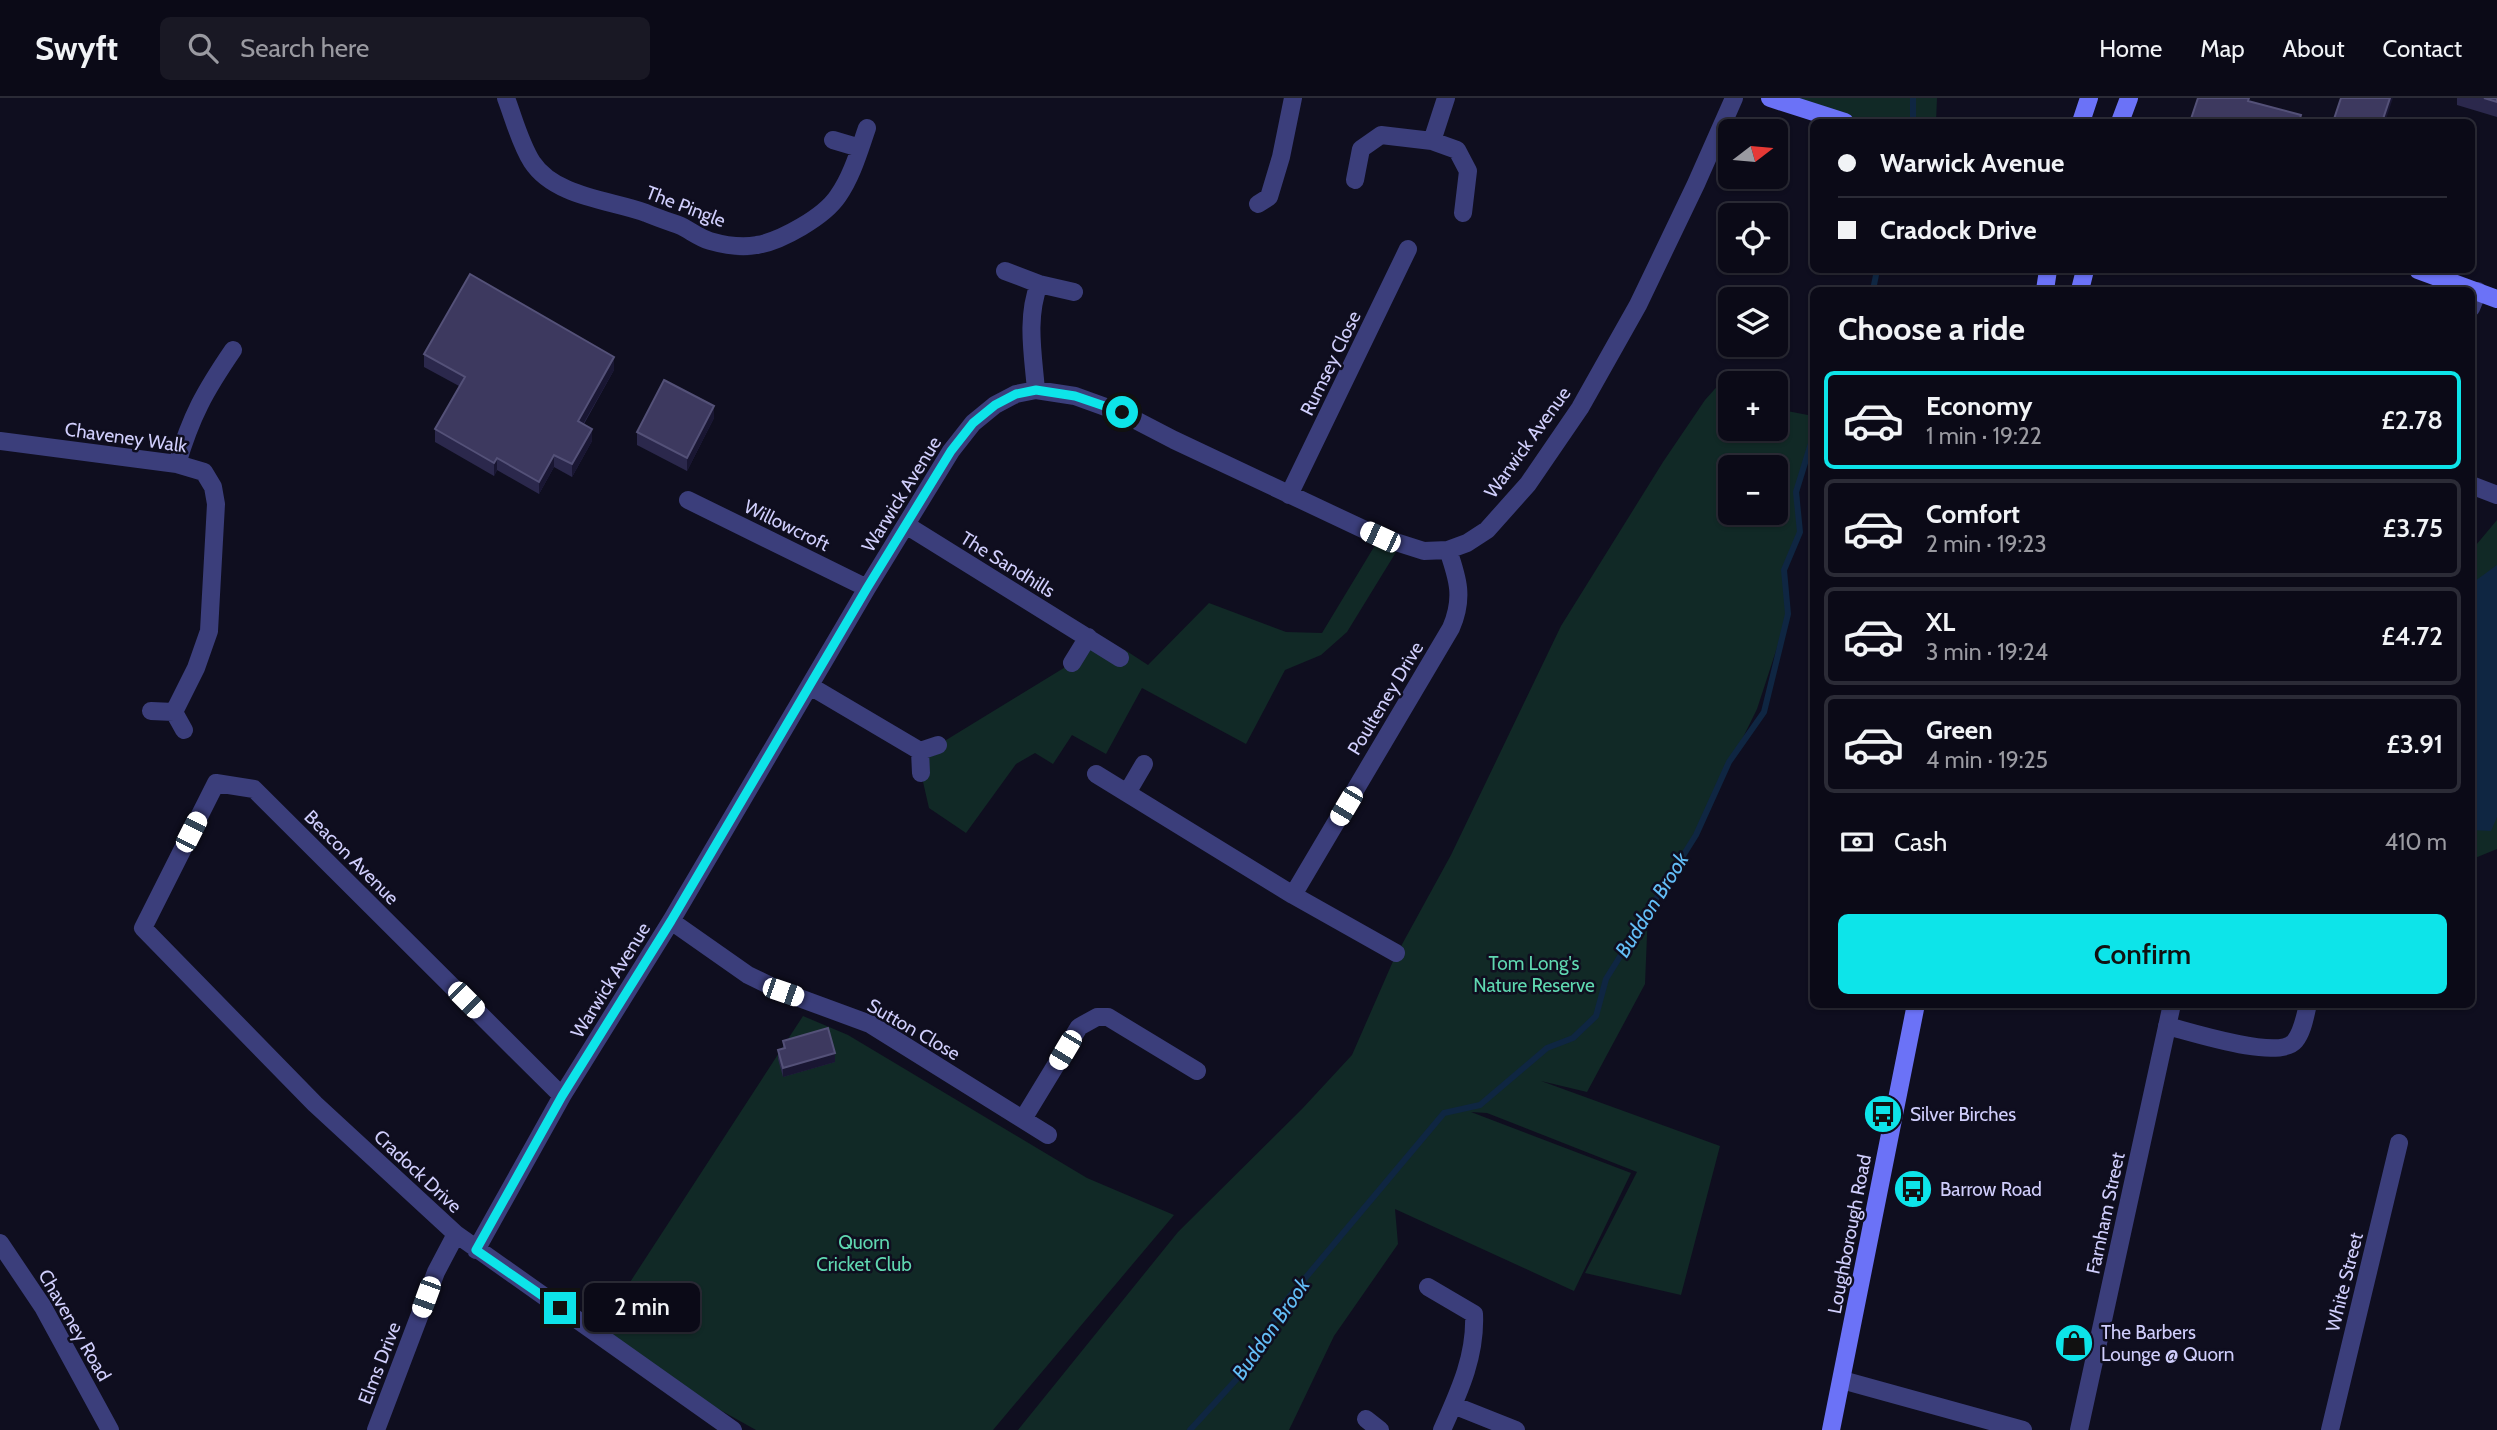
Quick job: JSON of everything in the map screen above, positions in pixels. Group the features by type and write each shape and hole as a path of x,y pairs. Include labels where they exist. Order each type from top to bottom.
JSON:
{"street":[{"name":"The Pingle","path":"506,98 524,147 533,163 548,180 576,192 635,209 709,240 737,246 757,246 778,239 825,211 837,197 867,128"},
{"path":"1258,204 1269,197 1281,157 1293,98"},
{"path":"1432,141 1446,98"},
{"name":"Warwick Avenue","path":"476,1250 562,1096 671,921 867,588 951,451 973,423 995,405 1016,394 1036,390 1075,396 1122,412 1380,537 1424,551 1448,550 1467,543 1487,530 1528,484 1580,408 1644,293 1734,98"},
{"path":"1770,98 1836,119"},
{"path":"2082,119 2089,98"},
{"path":"2121,119 2129,98"},
{"path":"1355,180 1361,149 1381,135 1432,141 1457,150 1468,171 1463,213"},
{"path":"833,140 860,148"},
{"name":"Rumsey Close","path":"1289,495 1408,249"},
{"path":"1005,271 1039,284 1074,292"},
{"path":"2424,273 2451,287"},
{"path":"1036,390 1031,322 1033,300 1039,284"},
{"path":"2475,299 2497,299"},
{"path":"177,464 186,431 204,393 233,350"},
{"name":"Chaveney Walk","path":"0,441 177,464 204,471 213,487 216,503 209,631 196,668 174,712"},
{"path":"2475,487 2497,495"},
{"name":"Willowcroft","path":"688,500 867,588"},
{"name":"The Sandhills","path":"906,526 1120,658"},
{"name":"Poulteney Drive","path":"1293,895 1451,628 1458,611 1459,594 1448,550"},
{"path":"1072,663 1088,638"},
{"path":"810,686 929,748 922,773"},
{"path":"151,712 174,712 184,730"},
{"path":"1126,793 1144,764"},
{"path":"1096,774 1293,895 1396,953"},
{"name":"Beacon Avenue","path":"143,928 216,783 254,789 562,1096"},
{"name":"Sutton Close","path":"671,921 748,975 783,992 870,1024 1048,1135"},
{"name":"Cradock Drive","path":"143,928 315,1104 456,1234 733,1430"},
{"name":"Loughborough Road","path":"1831,1430 1915,1008"},
{"name":"Farnham Street","path":"2080,1430 2171,1008"},
{"path":"2167,1026 2263,1049 2281,1049 2294,1044 2301,1031 2307,1008"},
{"path":"1023,1119 1079,1027 1097,1017 1108,1017 1197,1071"},
{"name":"White Street","path":"2330,1430 2399,1143"},
{"name":"Elms Drive","path":"376,1430 436,1272 456,1234"},
{"name":"Chaveney Road","path":"0,1243 43,1307 110,1430"},
{"path":"1428,1287 1474,1314 1475,1334 1467,1374 1442,1430"},
{"path":"1842,1380 2023,1430"},
{"path":"1453,1405 1516,1430"}],"green space":[{"path":"1792,98 1937,98 1936,119 1857,119"},
{"name":"Tom Long's Nature Reserve","path":"1718,385 1718,441 1788,441 1788,411 1810,415 1810,447 1799,482 1800,532 1784,570 1788,614 1757,709 1691,843 1648,911 1645,984 1587,1092 1541,1081 1720,1146 1681,1295 1585,1273 1637,1172 1487,1113 1471,1112 1631,1173 1574,1291 1395,1209 1398,1244 1334,1336 1289,1430 1018,1430 1178,1232 1302,1109 1352,1055 1394,959 1451,855 1561,626 1663,462"},
{"path":"2497,520 2497,849 2475,858 2475,546"},
{"path":"1380,537 1401,544 1347,632 1321,655 1285,670 1246,744 1142,688 1106,754 1072,735 1053,764 1035,753 1016,764 966,833 929,808 921,773 920,751 938,745 1072,663 1088,637 1120,657 1125,650 1148,665 1209,603 1286,632 1322,633"},
{"name":"Quorn Cricket Club","path":"803,1016 848,1035 1087,1178 1174,1215 993,1430 756,1430 643,1367 597,1333"}],"water":[{"path":"2497,565 2497,817 2491,831 2475,830 2475,581"}],"building":[{"path":"2198,98 2249,98 2248,101 2301,115 2300,119 2191,119"},
{"path":"2341,98 2390,98 2383,119 2334,119"},
{"path":"470,274 614,357 578,421 592,429 572,464 554,455 539,482 497,458 494,463 435,429 465,377 424,354"},
{"path":"664,380 714,406 687,458 637,432"},
{"path":"828,1028 835,1053 783,1068 778,1050 785,1048 783,1041"}],"waterway":[{"name":"Buddon Brook","path":"1913,98 1913,119"},
{"name":"Buddon Brook","path":"1874,287 1876,273"},
{"name":"Buddon Brook","path":"1190,1430 1246,1369 1286,1301 1444,1113 1480,1105 1547,1048 1573,1038 1596,1016 1606,979 1696,835 1729,762 1764,712 1788,614 1784,570 1800,532 1796,492 1810,447"}],"place":[{"name":"Silver Birches","path":"1883,1114"},
{"name":"Barrow Road","path":"1913,1189"},
{"name":"The Barbers Lounge @ Quorn","path":"2074,1343"}],"route":[{"path":"560,1308 476,1250 562,1096 622,1003 951,451 973,423 995,405 1016,394 1036,390 1075,396 1122,412"}]}
